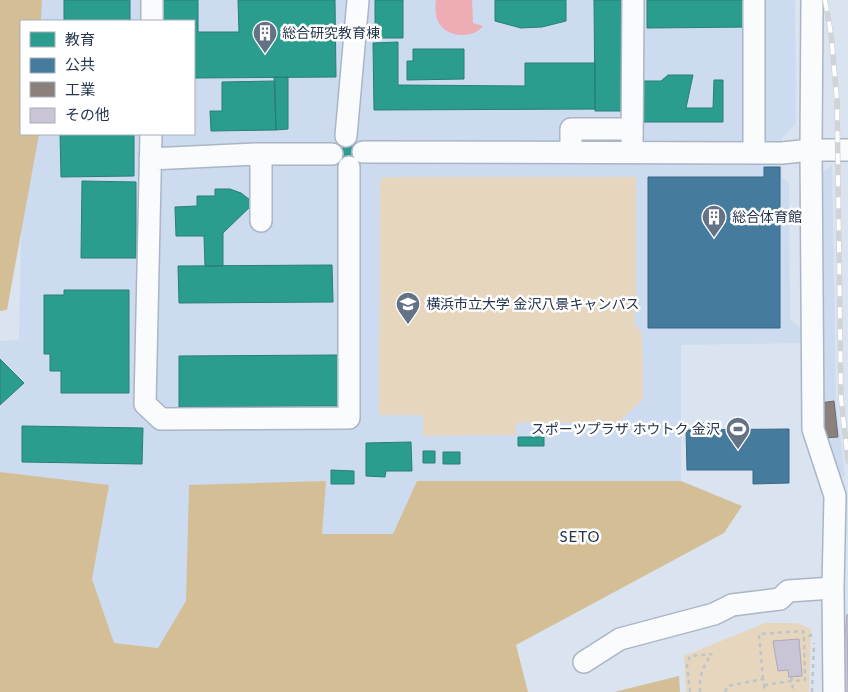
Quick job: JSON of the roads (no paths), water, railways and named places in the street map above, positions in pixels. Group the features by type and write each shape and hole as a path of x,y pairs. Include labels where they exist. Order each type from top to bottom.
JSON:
{"street":[{"path":"152,0 152,20"},
{"path":"151,135 145,404 161,419 349,418 348,158 360,142 352,136 346,136 358,0"},
{"path":"632,152 633,0"},
{"path":"812,0 813,429 835,496 833,588 834,692"},
{"path":"754,2 754,153"},
{"path":"571,152 571,129 632,129"},
{"path":"150,159 261,154 348,158 571,152 782,153 811,150 848,150"},
{"path":"261,154 261,221"},
{"path":"584,662 620,639 714,614 732,605 780,599 788,591 833,588"}],"railway":[{"path":"825,0 831,34 837,100 841,399 848,461"}],"place":[{"name":"総合研究教育棟","path":"265,54"},
{"name":"総合体育館","path":"714,238"},
{"name":"横浜市立大学 金沢八景キャンパス","path":"408,325"},
{"name":"スポーツプラザ ホウトク 金沢","path":"738,450"}],"district":[{"name":"SETO","path":"580,537"}]}
